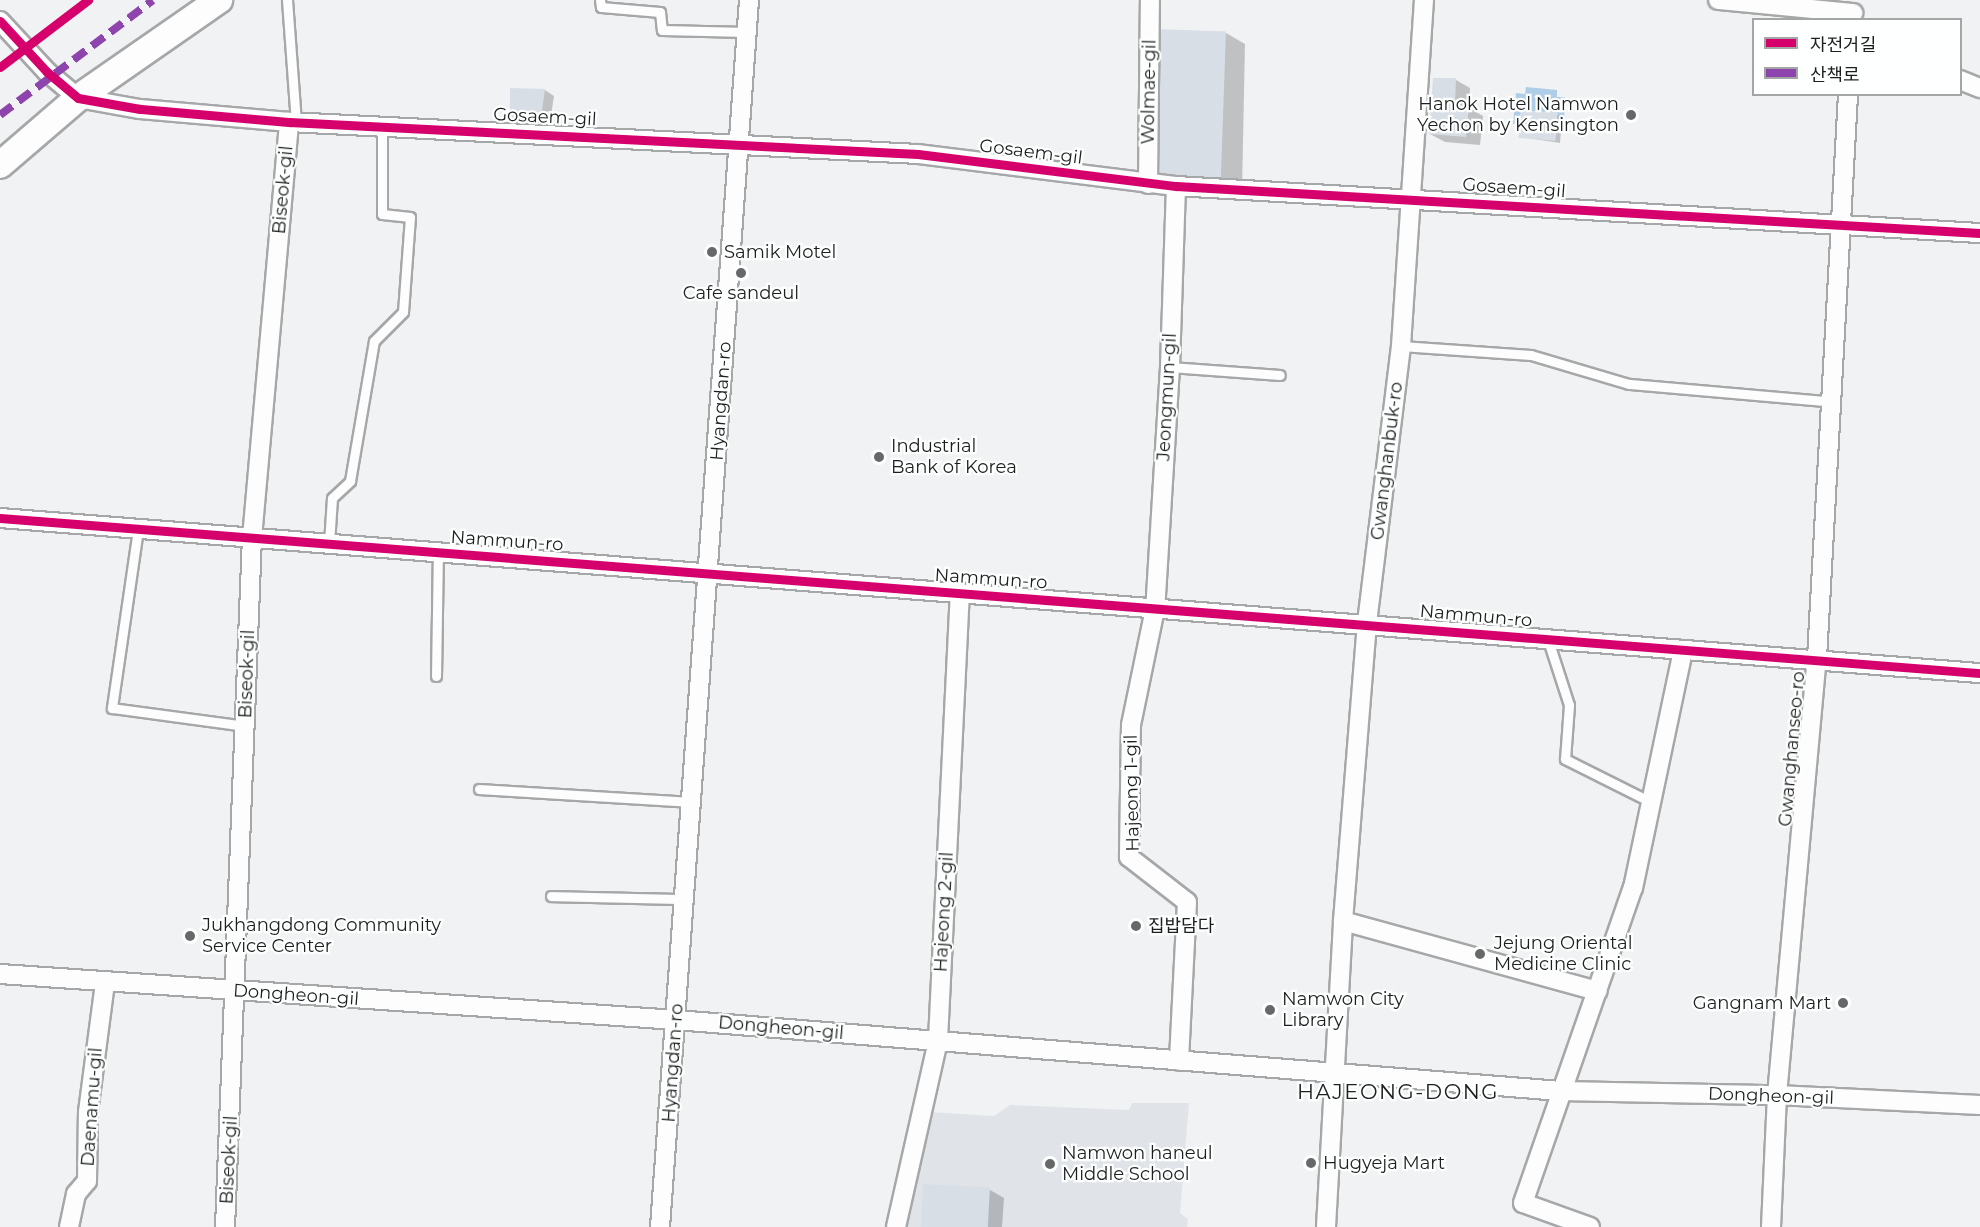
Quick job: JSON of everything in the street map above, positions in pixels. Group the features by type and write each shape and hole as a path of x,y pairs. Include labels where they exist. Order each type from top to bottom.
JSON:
{"street":[{"path":"0,165 78,98 219,0"},
{"name":"Hyangdan-ro","path":"660,1227 741,142 749,0"},
{"name":"Wolmae-gil","path":"1148,184 1150,0"},
{"name":"Gwanghanbuk-ro","path":"1326,1227 1343,921 1367,623 1401,346 1424,0"},
{"path":"1718,0 1853,11"},
{"path":"0,21 47,72 78,98"},
{"path":"1962,81 1980,88"},
{"name":"Gwanghanseo-ro","path":"1771,1227 1777,1095 1817,658 1834,402 1839,225 1848,96"},
{"name":"Gosaem-gil","path":"78,98 140,109 292,123 741,142 918,154 1176,186 1980,232"},
{"name":"Biseok-gil","path":"225,1227 237,991 252,538 292,123"},
{"name":"Jeongmun-gil","path":"1155,609 1170,367 1176,186"},
{"name":"Nammun-ro","path":"0,518 1155,609 1367,623 1683,650 1817,658 1980,673"},
{"name":"Hajeong 2-gil","path":"896,1227 938,1040 960,593"},
{"name":"Hajeong 1-gil","path":"1155,609 1131,725 1130,857 1186,902 1179,1061"},
{"path":"1590,1227 1524,1203 1633,888 1683,650"},
{"path":"1343,921 1598,991"},
{"name":"Dongheon-gil","path":"0,974 676,1020 1561,1091 1777,1095 1980,1105"},
{"name":"Daenamu-gil","path":"69,1227 76,1194 87,1181 88,1112 105,982"}],"lane":[{"name":"Biseok-gil","path":"287,0 292,123"},
{"path":"600,0 601,7 660,12 662,30 747,32"},
{"path":"329,544 332,498 350,481 374,341 403,312 410,217 382,214 382,127"},
{"path":"1401,346 1531,355 1629,384 1834,402"},
{"path":"1170,367 1280,375"},
{"path":"138,529 112,708 246,726"},
{"name":"Nammun-ro","path":"436,676 438,553"},
{"path":"1548,639 1569,705 1565,759 1651,802"},
{"path":"479,789 692,802"},
{"path":"551,896 685,899"}],"shaded area":[{"name":"Namwon haneul Middle School","path":"1132,1103 1189,1103 1180,1213 1188,1219 1187,1227 904,1227 929,1112 994,1116 1010,1105 1129,1110"}],"water":[{"path":"1526,87 1557,90 1557,97 1565,97 1564,123 1557,123 1557,113 1521,110 1520,123 1513,124 1516,93 1525,94"}],"building":[{"path":"1156,29 1226,31 1221,180 1151,178"},
{"path":"1433,78 1456,78 1455,105 1469,106 1466,137 1429,134"},
{"path":"510,88 545,89 540,125 510,123"},
{"path":"1521,110 1558,113 1555,141 1519,138"},
{"path":"923,1184 990,1188 988,1227 921,1227"}],"marked path":[{"path":"0,115 153,0"}],"cycle path":[{"path":"0,67 88,0"},
{"path":"0,21 47,72 78,98 140,109 289,122 918,154 1176,186 1980,233"},
{"path":"0,518 1980,673"}],"place":[{"name":"Hanok Hotel Namwon Yechon by Kensington","path":"1631,115"},
{"name":"Samik Motel","path":"712,252"},
{"name":"Cafe sandeul","path":"741,273"},
{"name":"Industrial Bank of Korea","path":"879,457"},
{"name":"집밥담다","path":"1136,926"},
{"name":"Jukhangdong Community Service Center","path":"190,936"},
{"name":"Jejung Oriental Medicine Clinic","path":"1480,954"},
{"name":"Gangnam Mart","path":"1843,1003"},
{"name":"Namwon City Library","path":"1270,1010"},
{"name":"Hugyeja Mart","path":"1311,1163"},
{"name":"Namwon haneul Middle School","path":"1050,1164"}],"district":[{"name":"HAJEONG-DONG","path":"1398,1092"}]}
